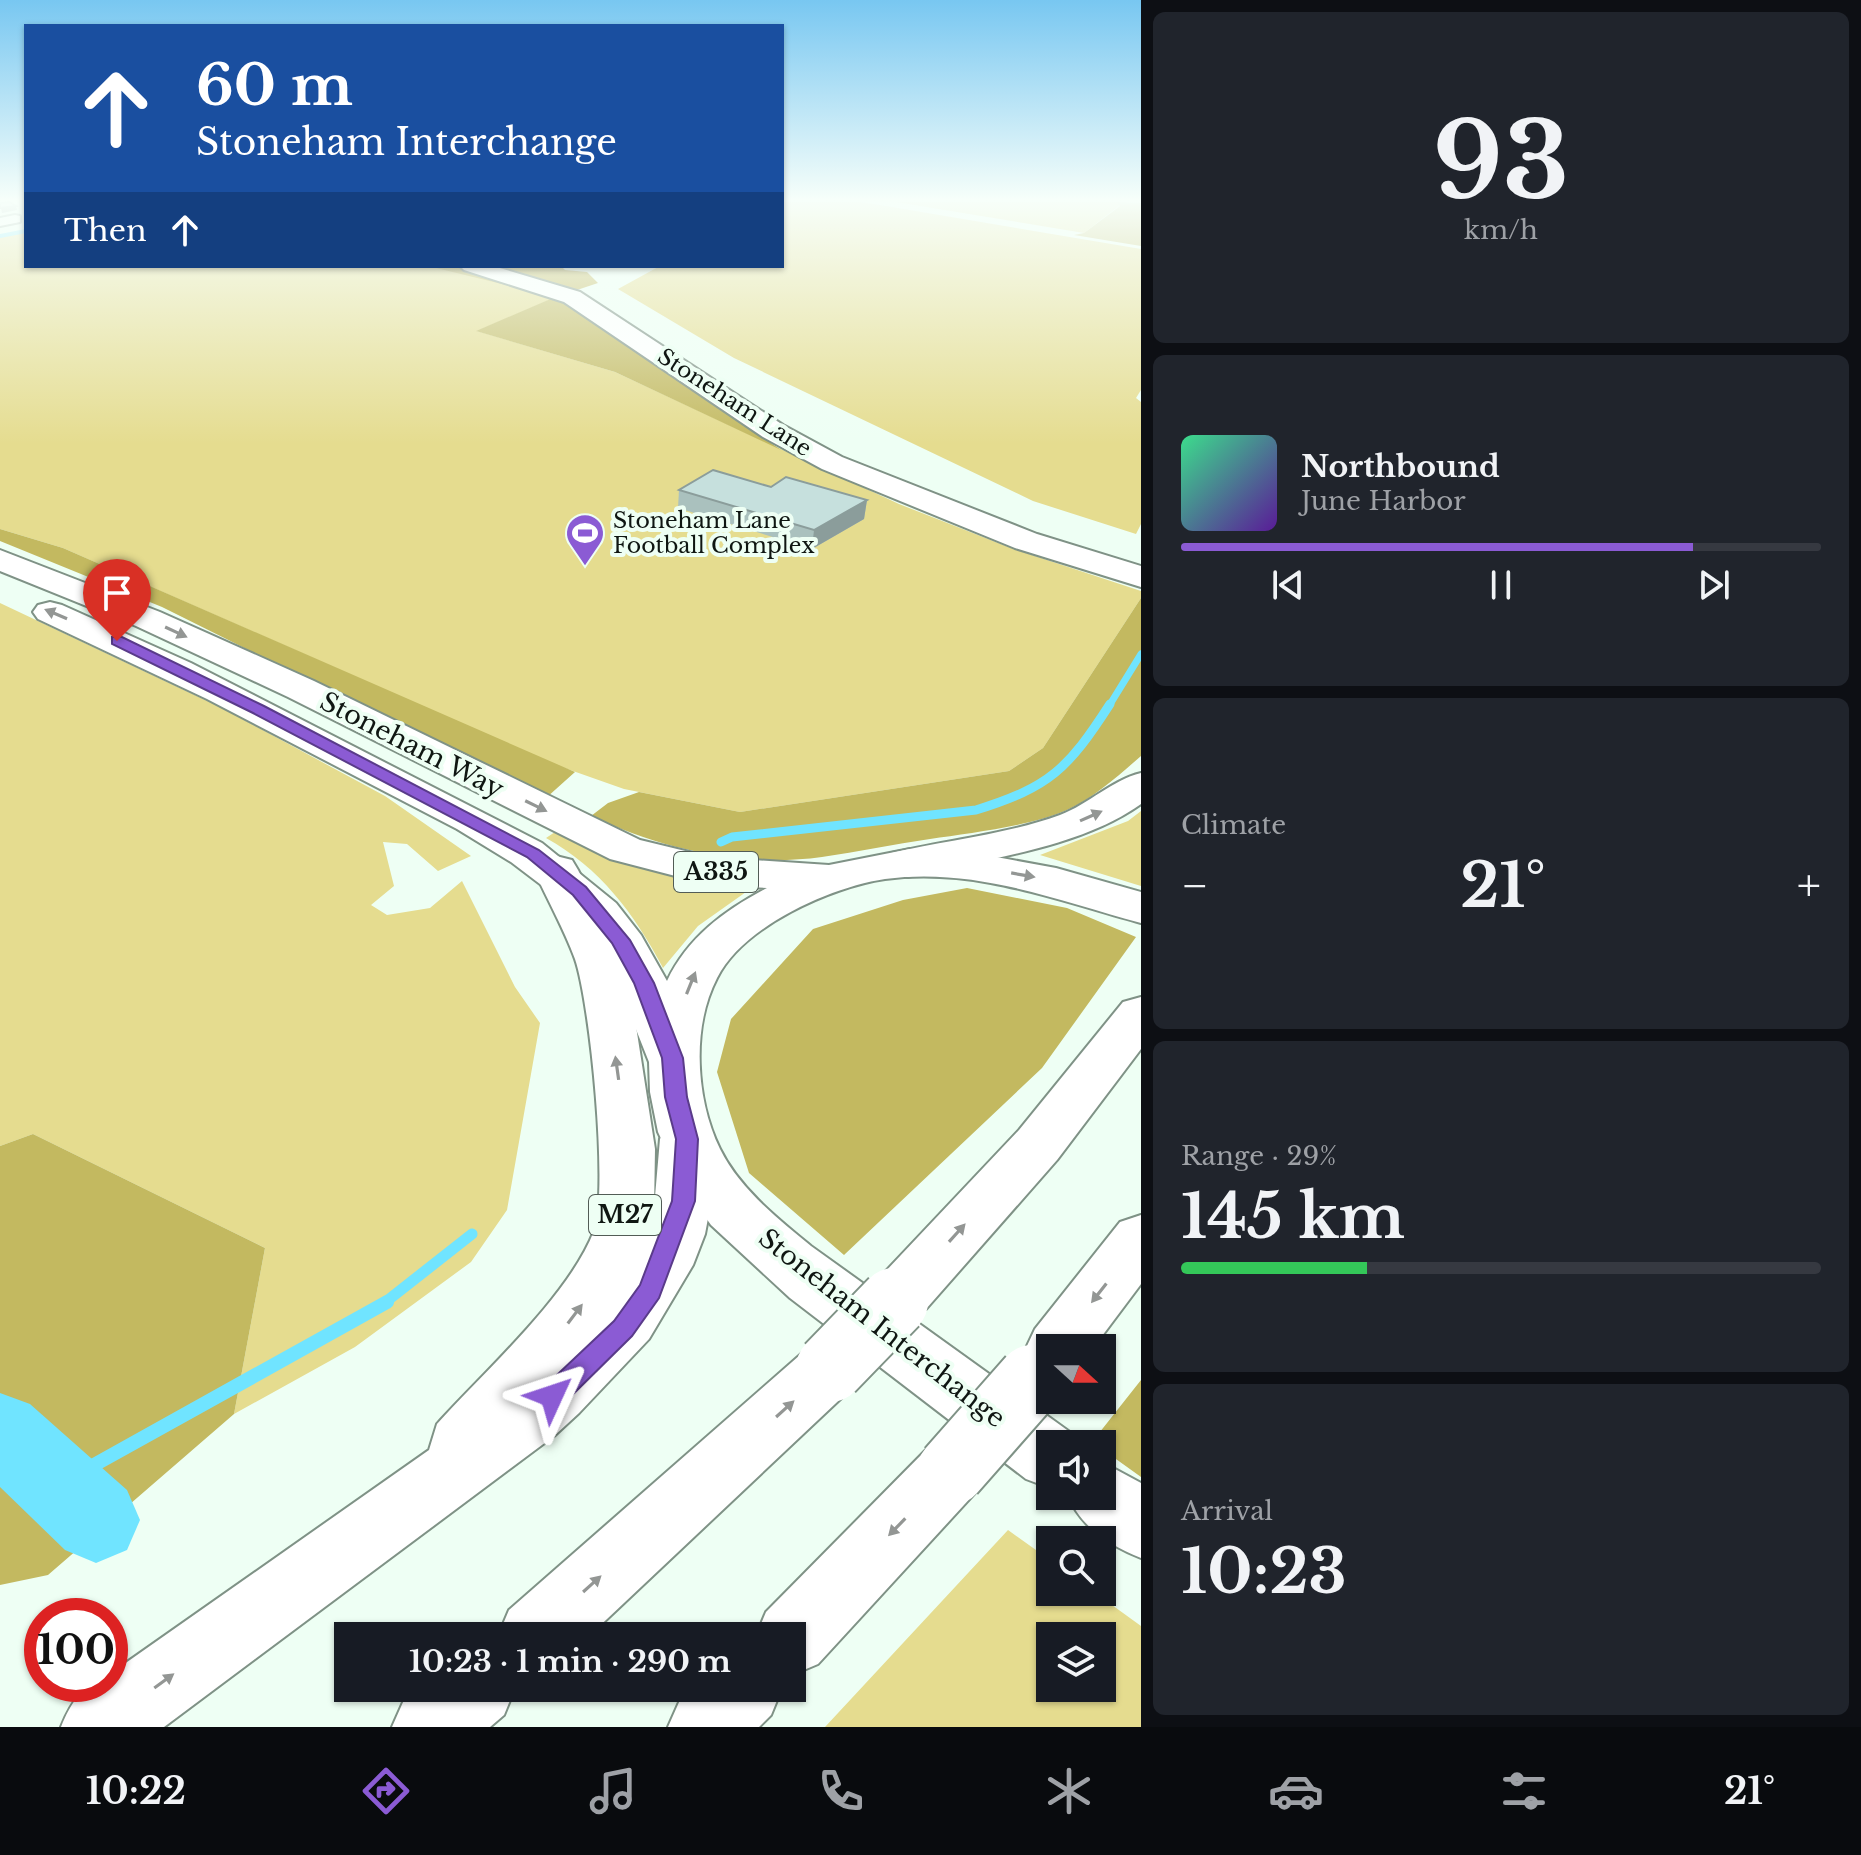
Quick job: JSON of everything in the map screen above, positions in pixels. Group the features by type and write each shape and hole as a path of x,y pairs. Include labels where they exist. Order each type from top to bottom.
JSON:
{"main road":[{"name":"Stoneham Lane","path":"525,283 572,297 773,431 832,463 1026,541 1141,577"},
{"name":"Stoneham Way","path":"0,560 148,619 301,689 625,850 710,871 836,878"},
{"name":"Stoneham Way","path":"0,590 117,641 258,710 533,854 556,870 603,915 620,940 644,983 672,1058"},
{"path":"908,863 1069,826 1103,812 1141,785"},
{"name":"Stoneham Interchange","path":"1036,1447 821,1288 756,1232 715,1188 687,1139 676,1097 672,1058 683,1005 696,970 718,942 746,918 785,898 836,878 908,863 957,865 1086,889 1141,908"},
{"name":"M27","path":"414,1499 576,1313 604,1271 624,1228 628,1149 607,994 599,960 556,870"},
{"path":"550,1622 830,1368 905,1291 1038,1145 1141,1014"},
{"name":"M27","path":"100,1727 531,1415 623,1329 650,1290 672,1239 684,1201 687,1139"},
{"path":"1067,1334 1141,1239"},
{"path":"806,1623 951,1471 1036,1373"},
{"path":"1116,1505 1141,1524"},
{"path":"431,1727 460,1702"},
{"path":"707,1727 731,1702"}],"shaded area":[{"name":"Stoneham Lane Football Complex","path":"0,283 500,283 556,297 477,331 615,372 899,504 1011,548 1141,591 1141,598 1043,748 1009,771 740,812 624,789 556,765 63,548 0,529"},
{"path":"496,283 598,283 556,297 781,450 615,372 476,331 555,297"},
{"path":"630,283 1141,283 1141,390 1136,398 1141,402 1141,524 1136,534 1033,501 734,358 618,289"},
{"path":"0,529 63,548 575,772 546,798 162,607 0,541"},
{"path":"1141,598 1141,756 1096,793 1052,816 1000,828 836,855 762,860 732,858 674,846 591,816 608,803 639,792 740,812 1009,771 1043,748"},
{"path":"0,603 220,707 385,796 471,856 438,871 407,844 383,842 394,886 371,905 387,915 430,908 462,881 515,987 540,1023 507,1210 471,1262 355,1347 234,1414 265,1248 33,1134 0,1146"},
{"path":"1141,811 1141,886 1040,855 1128,821"},
{"path":"555,832 603,855 646,870 744,888 746,892 698,926 663,968 614,894 583,863 546,838"},
{"path":"967,888 1067,908 1136,937 1042,1068 844,1255 749,1173 717,1072 731,1019 813,929 903,900"},
{"path":"33,1134 265,1248 234,1414 48,1575 0,1585 0,1146"},
{"path":"1141,1380 1141,1477 1116,1459 1116,1430 1101,1430"},
{"path":"1008,1530 1036,1550 1036,1606 1113,1606 1141,1626 1141,1727 825,1727"}],"building":[{"path":"713,470 771,487 786,477 867,500 814,530 679,490"}],"waterway":[{"path":"1109,706 1141,654"},
{"path":"721,842 732,837 976,810 1001,802 1055,773 1082,745 1110,704"},
{"path":"383,1304 472,1234"},
{"path":"58,1485 387,1302"},
{"path":"0,1431 96,1520"}],"place":[{"name":"Stoneham Lane Football Complex","path":"585,567"}],"route":[{"path":"117,641 258,710 533,854 579,891 603,915 620,940 644,983 672,1058 676,1097 687,1139 684,1201 650,1290 623,1329 552,1396"}]}
